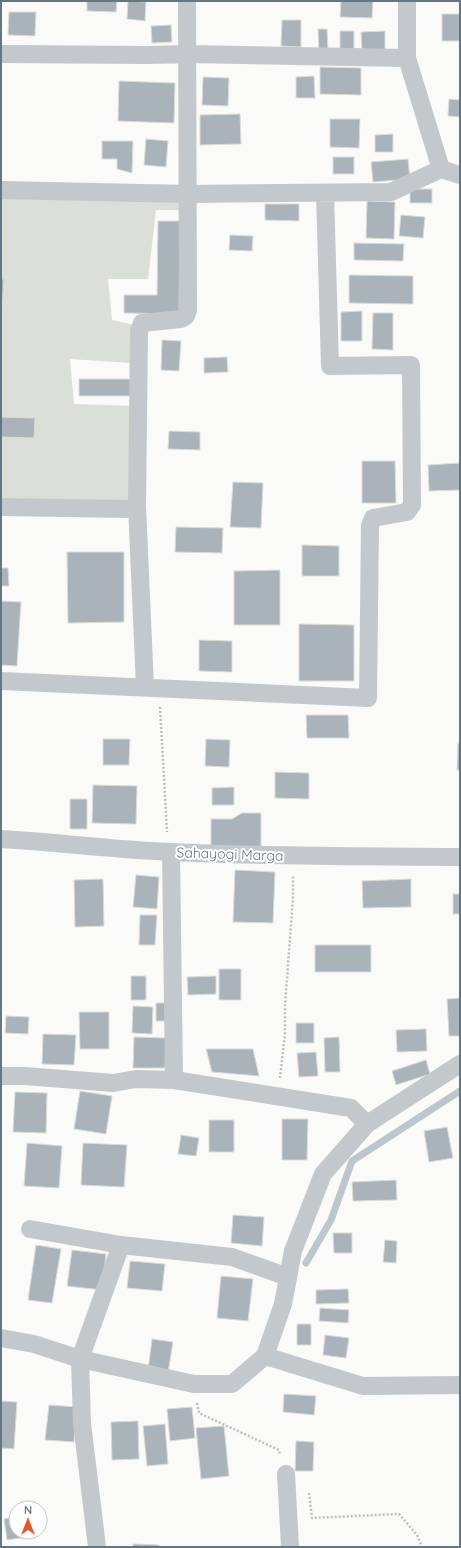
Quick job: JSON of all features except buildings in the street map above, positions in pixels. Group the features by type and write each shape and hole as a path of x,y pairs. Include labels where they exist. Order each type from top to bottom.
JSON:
{"street":[{"path":"152,688 137,506 139,331 142,323 182,319 186,316 188,310 187,1"},
{"path":"407,1 407,58 441,169"},
{"path":"1,54 188,54 407,58"},
{"path":"1,190 188,194 391,192 441,169 460,175"},
{"path":"1,681 368,698 370,525 374,518 407,512 412,505 411,365 330,366 324,193"},
{"path":"1,507 127,509 137,506"},
{"name":"Sahayogi Marga","path":"1,839 36,840 171,852 294,856 460,857"},
{"path":"171,852 174,1080"},
{"path":"1,1338 34,1344 80,1359 194,1384 232,1384 265,1356 283,1304 293,1251 323,1174 367,1124 460,1064"},
{"path":"1,1076 25,1076 113,1083 136,1079 174,1080 351,1108 367,1124"},
{"path":"30,1229 121,1245 232,1256 288,1277"},
{"path":"97,1547 82,1423 80,1359 121,1245"},
{"path":"265,1356 363,1386 460,1385"},
{"path":"286,1474 290,1547"}],"path":[{"path":"152,688 167,830 171,852"},
{"path":"278,1096 285,1034 285,1005 293,898 294,856"}],"shaded area":[{"path":"1,190 188,194 188,210 156,210 148,279 108,279 112,320 134,325 131,363 70,359 74,404 135,406 134,501 1,499"}],"waterway":[{"path":"306,1263 331,1220 352,1161 460,1091"}]}
